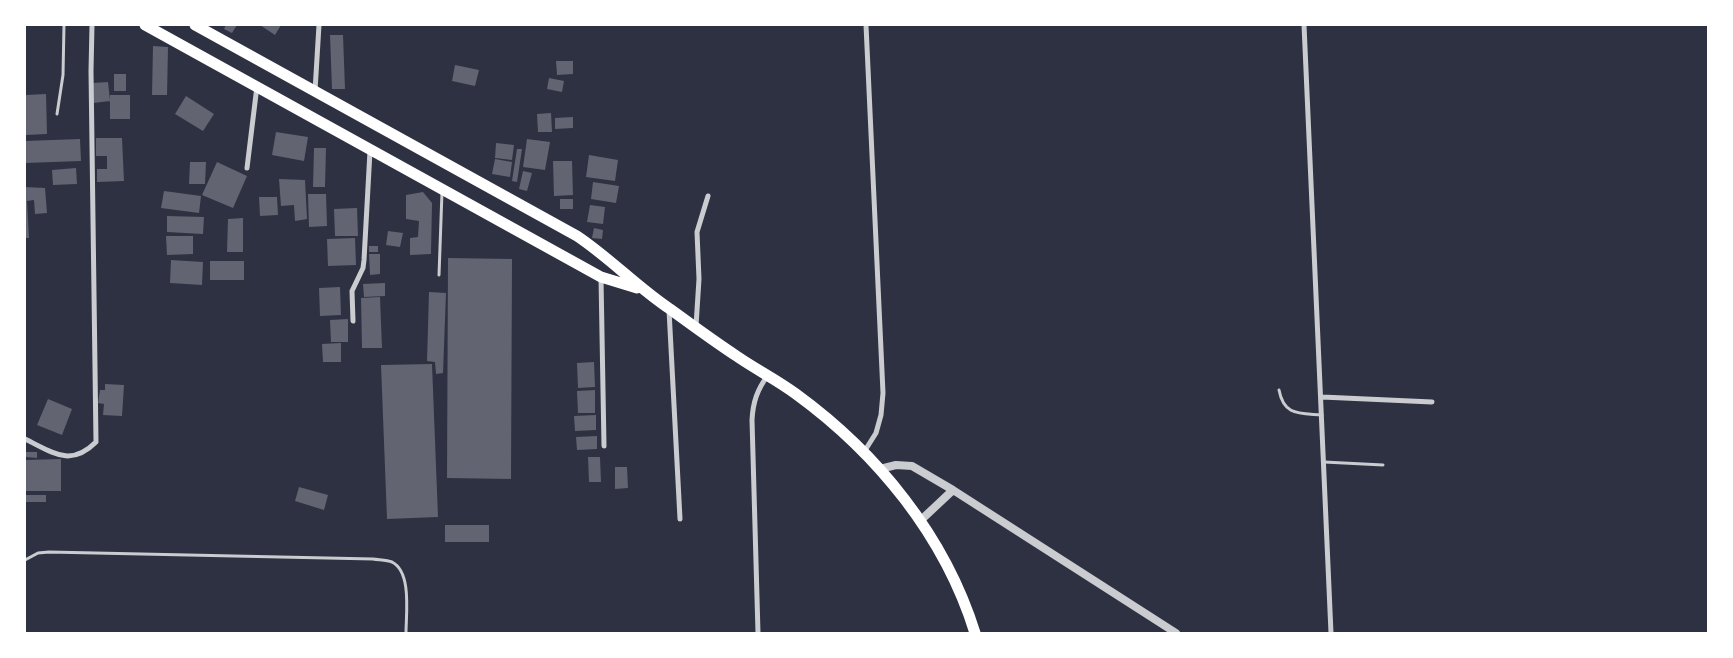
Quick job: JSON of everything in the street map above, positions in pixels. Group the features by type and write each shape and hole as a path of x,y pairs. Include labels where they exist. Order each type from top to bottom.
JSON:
{"highway":[{"path":"145,25 600,277 642,289"},
{"path":"195,25 577,236 611,261 642,289 669,309 739,358 797,395 864,452 880,469 920,520 955,580 975,633"}],"street":[{"path":"25,439 57,454 71,457 90,449 96,442 92,25"},
{"path":"315,91 319,25"},
{"path":"864,452 876,434 881,415 883,393 866,25"},
{"path":"1304,25 1322,396 1331,633"},
{"path":"247,168 257,86"},
{"path":"353,321 352,291 363,268 364,260 370,151"},
{"path":"696,327 697,232 708,196"},
{"path":"600,277 604,446"},
{"path":"669,309 680,519"},
{"path":"758,633 752,413 756,394 768,375"},
{"path":"1322,396 1432,402"},
{"path":"880,469 896,465 912,466 953,490 1176,633"},
{"path":"920,520 953,490"}],"lane":[{"path":"57,114 63,75 64,25"},
{"path":"439,275 442,189"},
{"path":"1279,390 1281,402 1285,407 1295,412 1322,415"},
{"path":"1324,462 1383,465"},
{"path":"25,560 38,553 49,552 373,558 392,562 400,568 406,581 406,633"}],"building":[{"path":"226,25 237,25 232,33 224,29"},
{"path":"260,25 281,25 275,35"},
{"path":"330,35 343,35 345,89 332,89"},
{"path":"153,46 168,47 167,95 152,95"},
{"path":"556,61 573,61 573,74 557,75"},
{"path":"455,65 479,70 475,86 452,81"},
{"path":"114,74 126,74 126,91 114,91"},
{"path":"549,78 564,81 562,92 547,89"},
{"path":"108,82 110,101 93,103 92,83"},
{"path":"46,94 47,134 25,135 25,95"},
{"path":"110,95 130,95 130,119 110,119"},
{"path":"186,96 214,114 203,131 175,114"},
{"path":"551,113 552,132 538,132 537,114"},
{"path":"573,117 573,128 555,129 555,118"},
{"path":"276,132 308,137 304,161 272,155"},
{"path":"96,138 122,138 124,181 97,182 97,169 107,169 107,156 96,156"},
{"path":"80,139 81,161 25,163 25,141"},
{"path":"527,139 550,142 545,170 523,167"},
{"path":"496,143 514,145 512,160 495,158"},
{"path":"314,148 326,148 325,187 313,187"},
{"path":"517,149 522,149 517,182 512,181"},
{"path":"589,155 618,160 615,181 586,177"},
{"path":"495,159 512,162 510,177 492,174"},
{"path":"553,161 572,161 573,195 554,196"},
{"path":"190,162 206,162 205,184 189,184"},
{"path":"217,162 247,176 233,208 202,195"},
{"path":"76,168 77,184 53,185 52,170"},
{"path":"523,171 532,173 527,191 519,189"},
{"path":"279,179 305,180 307,219 295,221 294,205 281,206"},
{"path":"593,182 619,186 616,203 591,199"},
{"path":"25,187 45,188 47,213 35,214 34,200 27,201 29,238 25,238"},
{"path":"164,191 201,196 199,213 161,208"},
{"path":"423,192 432,203 431,254 410,255 410,238 418,237 419,221 406,219 406,195"},
{"path":"308,194 326,194 327,226 309,227"},
{"path":"259,197 277,197 278,215 260,216"},
{"path":"560,199 573,199 573,209 560,209"},
{"path":"590,205 605,207 603,224 587,222"},
{"path":"357,208 358,236 335,236 334,209"},
{"path":"167,216 204,217 203,234 167,232"},
{"path":"243,218 243,252 227,252 228,219"},
{"path":"594,228 603,230 602,239 592,238"},
{"path":"388,231 403,233 400,247 386,245"},
{"path":"166,236 193,236 193,254 167,255"},
{"path":"355,238 356,265 328,266 327,239"},
{"path":"369,246 378,246 378,252 369,252"},
{"path":"369,254 380,254 380,274 370,275"},
{"path":"448,258 512,259 511,479 447,478"},
{"path":"171,260 203,262 202,285 170,283"},
{"path":"210,261 244,261 244,280 210,280"},
{"path":"385,283 385,296 364,297 363,284"},
{"path":"340,287 341,315 320,316 319,288"},
{"path":"429,292 446,293 443,373 436,374 435,362 427,361"},
{"path":"380,297 382,348 362,348 361,298"},
{"path":"348,319 348,342 331,342 330,320"},
{"path":"341,343 341,362 323,362 322,344"},
{"path":"594,362 595,387 578,388 577,363"},
{"path":"432,364 438,517 387,519 381,365"},
{"path":"105,384 124,385 122,416 103,415 104,404 98,403 100,390 105,390"},
{"path":"595,390 595,413 578,413 577,391"},
{"path":"48,399 72,409 62,435 37,425"},
{"path":"596,415 596,430 575,431 574,416"},
{"path":"597,436 597,449 577,450 576,437"},
{"path":"26,452 37,452 37,458 26,457"},
{"path":"588,457 600,457 601,482 589,482"},
{"path":"61,459 61,491 25,491 25,460"},
{"path":"615,467 627,467 628,488 615,489"},
{"path":"299,487 328,495 324,510 295,501"},
{"path":"25,495 46,495 46,502 25,502"},
{"path":"445,525 489,525 489,542 445,542"}]}
